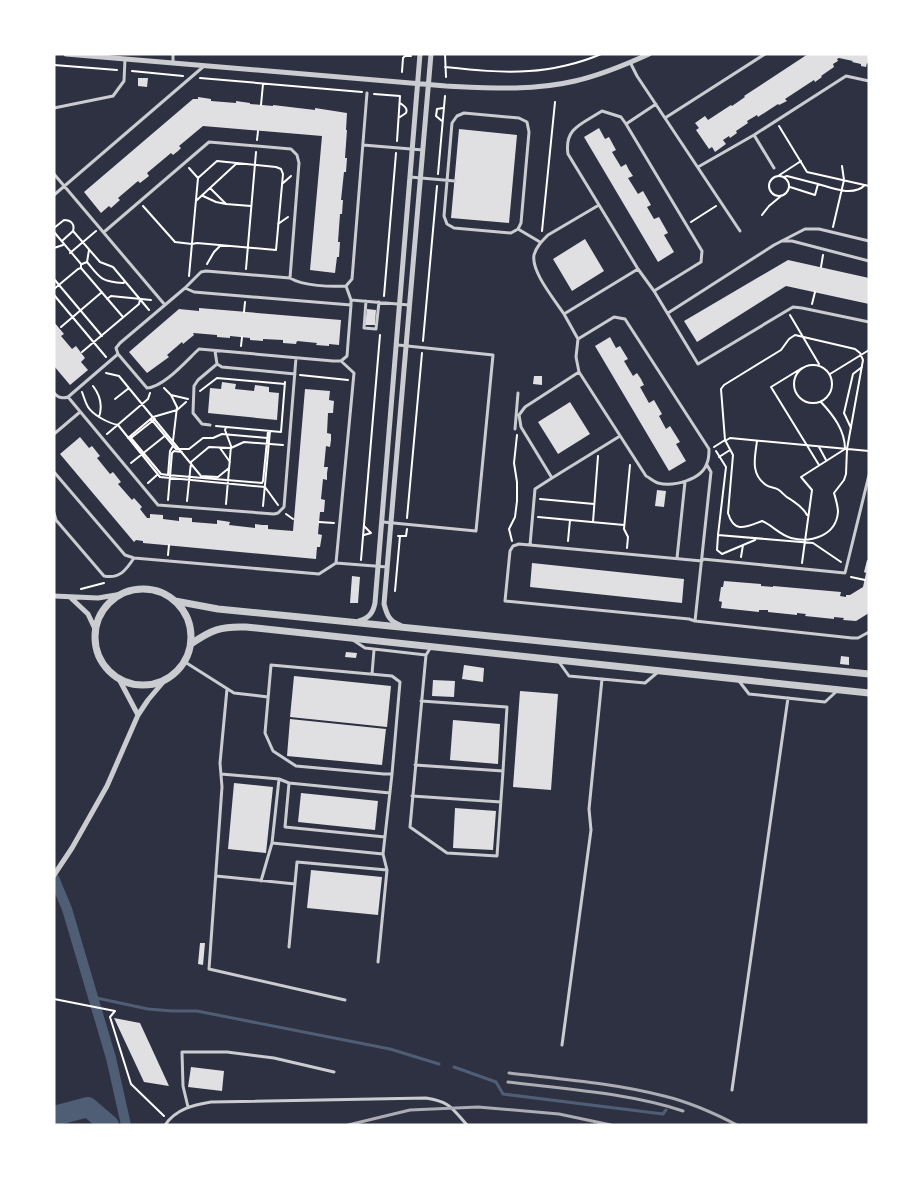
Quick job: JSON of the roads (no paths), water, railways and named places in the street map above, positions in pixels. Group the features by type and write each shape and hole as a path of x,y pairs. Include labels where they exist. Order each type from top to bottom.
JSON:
{"street":[{"path":"66,54 429,84 505,88 533,87 574,81 597,75 649,54"},
{"path":"352,623 364,620 373,612 420,54"},
{"path":"404,628 393,622 384,604 431,54"},
{"path":"54,596 98,598 141,589 159,592 175,601 218,609 869,674"},
{"path":"122,594 108,605 98,622 95,640 100,658 119,679 128,683 156,684 165,681"},
{"path":"71,598 88,614 96,631"},
{"path":"54,875 107,786 138,715 148,700 185,662 189,653 191,635 187,616 175,601"},
{"path":"191,644 214,629 230,626 869,693"},
{"path":"119,679 138,715"}],"lane":[{"path":"172,63 173,54"},
{"path":"666,118 765,54"},
{"path":"54,108 113,96 124,81 125,59"},
{"path":"630,62 740,231"},
{"path":"54,195 204,66"},
{"path":"698,167 754,135 846,76 869,81"},
{"path":"346,286 351,305 347,356 341,361 199,349 160,384 147,388 118,354 116,348 185,288 190,281 206,271 290,278 297,282 346,286 352,279 367,93"},
{"path":"626,124 656,104"},
{"path":"654,291 701,262 702,251 626,124 621,117 602,111 570,132 566,143 568,154 698,364 793,308 799,307 869,322"},
{"path":"464,113 519,118 527,122 529,132 521,222 518,229 511,233 454,228 447,224 444,216 452,123 457,116 464,113"},
{"path":"754,135 774,168"},
{"path":"104,232 209,142 291,149 297,154 299,163 290,278"},
{"path":"363,145 423,150"},
{"path":"54,174 165,304"},
{"path":"410,177 454,181"},
{"path":"578,339 614,317 625,319 709,449 707,465 699,474 685,482 673,484 657,483 646,476 579,372 576,357 578,339 536,272 534,253 541,242 548,235 599,205"},
{"path":"518,229 541,242"},
{"path":"668,313 781,241 805,229 819,229 869,241"},
{"path":"781,241 792,241 869,261"},
{"path":"564,314 638,269"},
{"path":"185,288 194,292 351,305"},
{"path":"351,300 410,305"},
{"path":"366,301 364,328 376,330 378,302"},
{"path":"381,521 476,531 493,355 396,345"},
{"path":"215,350 217,364"},
{"path":"54,393 63,399 80,390 118,354"},
{"path":"68,397 158,506 274,514 284,507 296,358"},
{"path":"336,563 354,380 354,374 341,361"},
{"path":"217,364 222,367 295,375"},
{"path":"210,425 202,424 193,412 192,399 194,386 198,380 217,364"},
{"path":"518,415 525,407 579,372"},
{"path":"515,429 518,415 518,393"},
{"path":"55,433 80,412"},
{"path":"518,415 521,427 552,478"},
{"path":"530,545 535,489 620,436"},
{"path":"695,621 711,472 707,465"},
{"path":"54,472 119,550 124,555 134,558 319,574 336,563 387,567"},
{"path":"869,475 845,573 519,544 513,546 510,551 505,601 854,638 869,632"},
{"path":"677,558 685,482"},
{"path":"54,513 56,520 104,576 122,574 134,558"},
{"path":"352,639 365,648 374,650 426,655"},
{"path":"421,701 507,707 498,856 447,853 410,827 412,796 421,701 426,655 431,647"},
{"path":"372,674 374,650"},
{"path":"558,660 569,676 645,683 658,671"},
{"path":"185,662 234,693 268,697"},
{"path":"378,962 387,870 383,854 393,774 400,682 392,676 271,665 265,734 273,751 296,766 393,774"},
{"path":"562,1045 591,830 589,810 602,679"},
{"path":"738,679 749,694 825,702 838,690"},
{"path":"227,689 220,763 222,787 209,969 345,1000"},
{"path":"732,1090 788,698"},
{"path":"415,765 503,771"},
{"path":"221,774 390,793"},
{"path":"261,881 272,843 279,779"},
{"path":"290,783 285,827 385,837"},
{"path":"412,796 501,802"},
{"path":"272,843 383,854"},
{"path":"289,947 297,862 387,870"},
{"path":"216,876 295,884"},
{"path":"188,1107 183,1086 182,1052 239,1053 274,1058 333,1072"},
{"path":"165,1125 178,1112 188,1107 211,1102 426,1098 449,1105 467,1125"}],"waterway":[{"path":"54,878 67,909 111,1058 126,1125"},
{"path":"92,997 148,1009 197,1011 390,1049 439,1064"},
{"path":"454,1067 496,1082 503,1094 663,1114 666,1110"},
{"path":"54,1116 88,1107 109,1125"}],"railway":[{"path":"509,1073 587,1082 673,1098 737,1125"},
{"path":"508,1082 619,1096 683,1111"},
{"path":"348,1125 410,1110 478,1107 559,1114 611,1125"}]}
